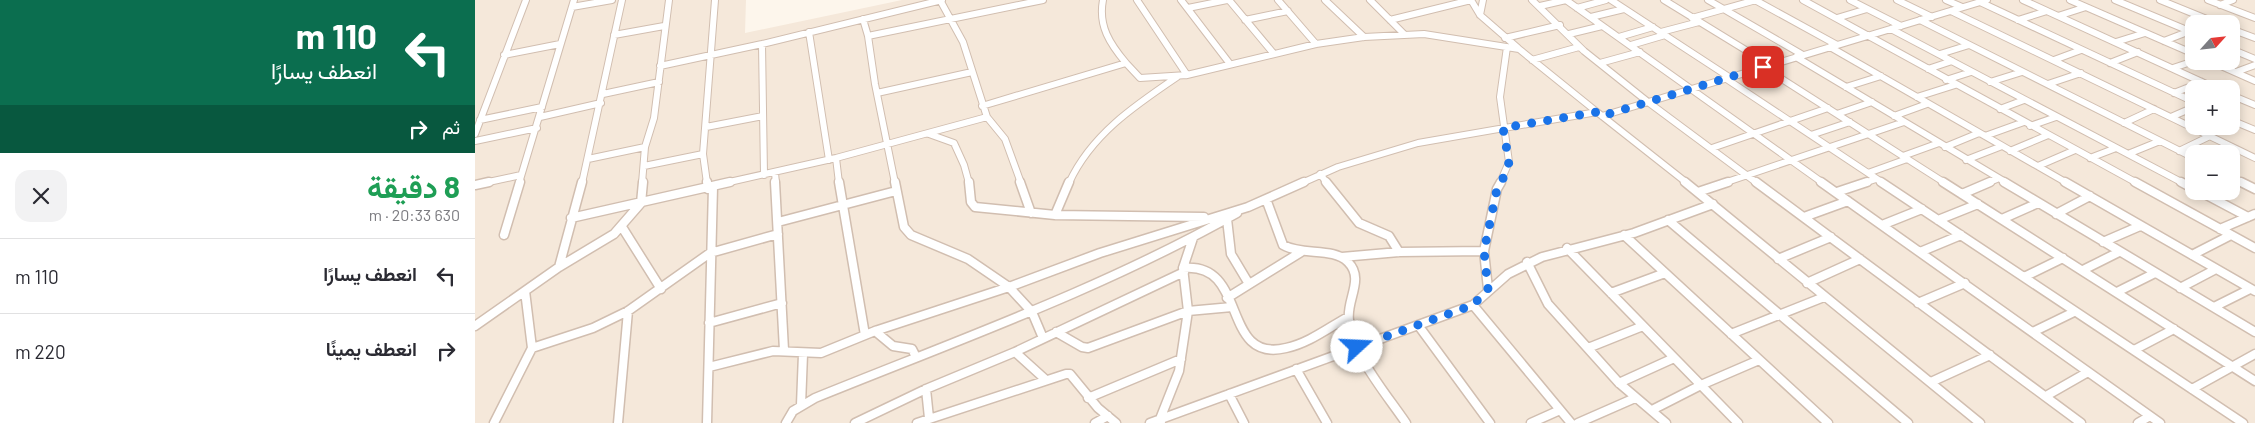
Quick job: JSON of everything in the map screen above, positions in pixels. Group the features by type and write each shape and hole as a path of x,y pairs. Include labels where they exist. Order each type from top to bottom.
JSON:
{"street":[{"path":"475,134 525,1 533,0"},
{"path":"504,235 573,3 611,0"},
{"path":"559,267 588,159 622,0"},
{"path":"475,326 559,267 622,227 641,203 645,147 654,118 664,26 669,0"},
{"path":"707,423 710,188 703,154 715,0"},
{"path":"660,66 762,44 941,0 963,42 987,117 1005,139 1031,213"},
{"path":"868,36 1043,0"},
{"path":"1103,0 1100,18 1102,26 1113,47 1140,78 1187,75 1317,44 1364,37 1404,34 1477,41 1519,49"},
{"path":"1137,0 1187,75"},
{"path":"1181,0 1231,64"},
{"path":"1187,8 1228,0 1273,54"},
{"path":"1278,0 1317,44"},
{"path":"1325,0 1364,37"},
{"path":"1370,0 1404,34"},
{"path":"1390,20 1471,0 1480,15 1505,38 1713,204 1824,297 1980,423"},
{"path":"1480,15 1483,0"},
{"path":"1532,0 1569,34 1579,47 1649,102 2081,423"},
{"path":"1540,6 1566,0 2160,423"},
{"path":"1577,8 1606,0"},
{"path":"1611,0 2074,312 2243,423"},
{"path":"1664,0 1905,158 2002,218 2255,381"},
{"path":"1708,0 1997,179 2255,332"},
{"path":"1692,18 1755,0 1927,104 2253,290"},
{"path":"1803,0 2255,248"},
{"path":"1851,0 1901,26"},
{"path":"1897,0 1932,16"},
{"path":"1946,0 1962,8"},
{"path":"2023,0 2198,80"},
{"path":"2070,0 2185,50"},
{"path":"2115,0 2185,29"},
{"path":"2160,0 2197,15"},
{"path":"2208,0 2255,18"},
{"path":"2220,5 2233,0"},
{"path":"709,367 768,352 784,350 803,354 821,353 875,331 1009,287 1100,252 1247,207 1320,174 1377,154 1417,143 1600,114 1649,102 1983,1 2018,20 2185,98"},
{"path":"2058,16 2086,7"},
{"path":"1591,17 1625,8"},
{"path":"1837,18 1867,9"},
{"path":"1245,20 1288,11"},
{"path":"1951,11 2255,158"},
{"path":"2018,20 2047,11"},
{"path":"863,19 868,36 877,93 904,227 911,234 968,259 1009,287 1032,312 1043,338"},
{"path":"1920,20 2185,154"},
{"path":"1631,45 1699,22"},
{"path":"1505,38 1559,25"},
{"path":"614,35 664,26"},
{"path":"1569,34 1602,26"},
{"path":"1619,37 1653,27"},
{"path":"1891,29 2185,184"},
{"path":"809,32 865,335"},
{"path":"2240,32 2255,38"},
{"path":"2116,42 2145,33"},
{"path":"2164,41 2185,34"},
{"path":"504,55 560,44"},
{"path":"762,44 764,175"},
{"path":"1940,54 1969,45"},
{"path":"1488,289 1484,251 1497,189 1506,173 1509,162 1500,97 1507,47"},
{"path":"1532,60 1579,47"},
{"path":"2054,60 2081,50"},
{"path":"1600,63 1639,52"},
{"path":"2110,63 2138,52"},
{"path":"2240,53 2255,60"},
{"path":"2236,72 2255,60"},
{"path":"1928,69 1952,61"},
{"path":"982,106 1126,63"},
{"path":"2173,68 2185,63"},
{"path":"2231,70 2255,81"},
{"path":"877,93 972,72"},
{"path":"1946,80 1971,72"},
{"path":"1990,82 2022,72"},
{"path":"2048,84 2081,73"},
{"path":"1055,215 1079,163 1099,138 1121,116 1179,76"},
{"path":"1846,87 1881,76"},
{"path":"603,94 659,82"},
{"path":"1917,97 1955,85"},
{"path":"2174,93 2185,89"},
{"path":"2240,99 2255,105"},
{"path":"2000,109 2024,100"},
{"path":"1837,114 1872,102"},
{"path":"540,116 601,103"},
{"path":"1895,116 1927,104"},
{"path":"480,120 542,107"},
{"path":"1712,148 1828,108"},
{"path":"2124,123 2154,109"},
{"path":"2171,117 2185,111"},
{"path":"706,127 763,116"},
{"path":"571,218 775,173 887,145 987,117"},
{"path":"1868,173 1942,145 2056,117"},
{"path":"1811,135 1850,122"},
{"path":"1698,192 1904,122"},
{"path":"2240,124 2255,130"},
{"path":"475,140 537,128"},
{"path":"927,133 954,143 965,164 970,183 971,202 975,207 1055,215 1212,217"},
{"path":"2011,151 2048,136"},
{"path":"2179,151 2210,136"},
{"path":"2128,154 2160,141"},
{"path":"1966,160 2002,146"},
{"path":"588,159 645,147"},
{"path":"2090,158 2116,148"},
{"path":"2037,166 2075,150"},
{"path":"644,166 703,154"},
{"path":"775,173 784,350"},
{"path":"1320,174 1363,227 1389,236 1399,252"},
{"path":"475,185 521,175"},
{"path":"1837,192 1876,179"},
{"path":"1962,194 1997,179"},
{"path":"2240,182 2255,189"},
{"path":"778,222 896,191"},
{"path":"2056,214 2090,196"},
{"path":"1266,199 1283,245 1293,251 1342,257 1399,252 1484,251"},
{"path":"2218,200 2251,215"},
{"path":"1804,217 1849,201"},
{"path":"2002,218 2038,203"},
{"path":"1150,423 1161,421 1296,369 1473,305 1492,284 1527,262 1567,248 1624,236 1713,204"},
{"path":"1938,220 1978,204"},
{"path":"786,423 793,411 801,405 1032,312 1193,238 1247,207"},
{"path":"1882,225 1922,209"},
{"path":"2221,229 2251,215"},
{"path":"1227,219 1229,256 1249,284"},
{"path":"1668,220 1908,423"},
{"path":"2103,242 2140,226"},
{"path":"622,227 661,289"},
{"path":"532,348 593,328 628,310 661,289 710,253 778,234"},
{"path":"1920,252 1961,235"},
{"path":"2192,255 2231,235"},
{"path":"1624,236 1828,423"},
{"path":"1161,421 1179,371 1181,360 1188,311 1183,270 1193,238"},
{"path":"1779,259 1831,238"},
{"path":"1567,248 1738,423"},
{"path":"1227,298 1301,252"},
{"path":"2083,270 2119,252"},
{"path":"1342,257 1351,266 1357,280 1348,317 1357,347 1406,423"},
{"path":"2023,277 2063,258"},
{"path":"1807,283 1860,259"},
{"path":"1527,262 1541,293 1588,348 1619,383 1666,423"},
{"path":"855,423 926,389 1015,352 1183,270 1198,267 1208,270 1217,278 1248,339 1259,348 1274,351 1291,347 1348,317"},
{"path":"2180,288 2216,269"},
{"path":"2117,292 2155,273"},
{"path":"1611,293 1665,274"},
{"path":"1918,303 1965,284"},
{"path":"2214,307 2253,290"},
{"path":"493,423 532,348 525,291"},
{"path":"1731,334 1824,297"},
{"path":"709,323 782,303"},
{"path":"1473,305 1571,423"},
{"path":"1056,332 1082,347 1088,348 1188,311 1232,307"},
{"path":"618,423 628,310"},
{"path":"2033,332 2074,312"},
{"path":"1417,325 1490,423"},
{"path":"1588,348 1643,326"},
{"path":"2134,350 2174,329"},
{"path":"875,331 893,346 912,349 917,357"},
{"path":"1015,352 1045,380"},
{"path":"801,405 803,354"},
{"path":"2192,389 2255,354"},
{"path":"1931,382 1990,355"},
{"path":"1619,383 1674,358"},
{"path":"1088,398 1181,360"},
{"path":"1652,410 1701,385 1759,360"},
{"path":"1296,369 1327,423"},
{"path":"2046,396 2088,372"},
{"path":"917,423 1061,374 1070,374 1088,398 1116,423"},
{"path":"926,389 929,418"},
{"path":"1229,394 1244,423"},
{"path":"1578,423 1635,398"},
{"path":"1531,423 1560,410"},
{"path":"1095,423 1108,416"},
{"path":"2138,423 2150,416"}],"shaded area":[{"path":"475,0 746,0 745,33 902,0 2255,0 2255,423 475,423"}],"route":[{"path":"1357,347 1473,305 1488,289 1484,251 1497,189 1506,173 1509,162 1503,128 1597,112 1602,116 1763,67"}]}
